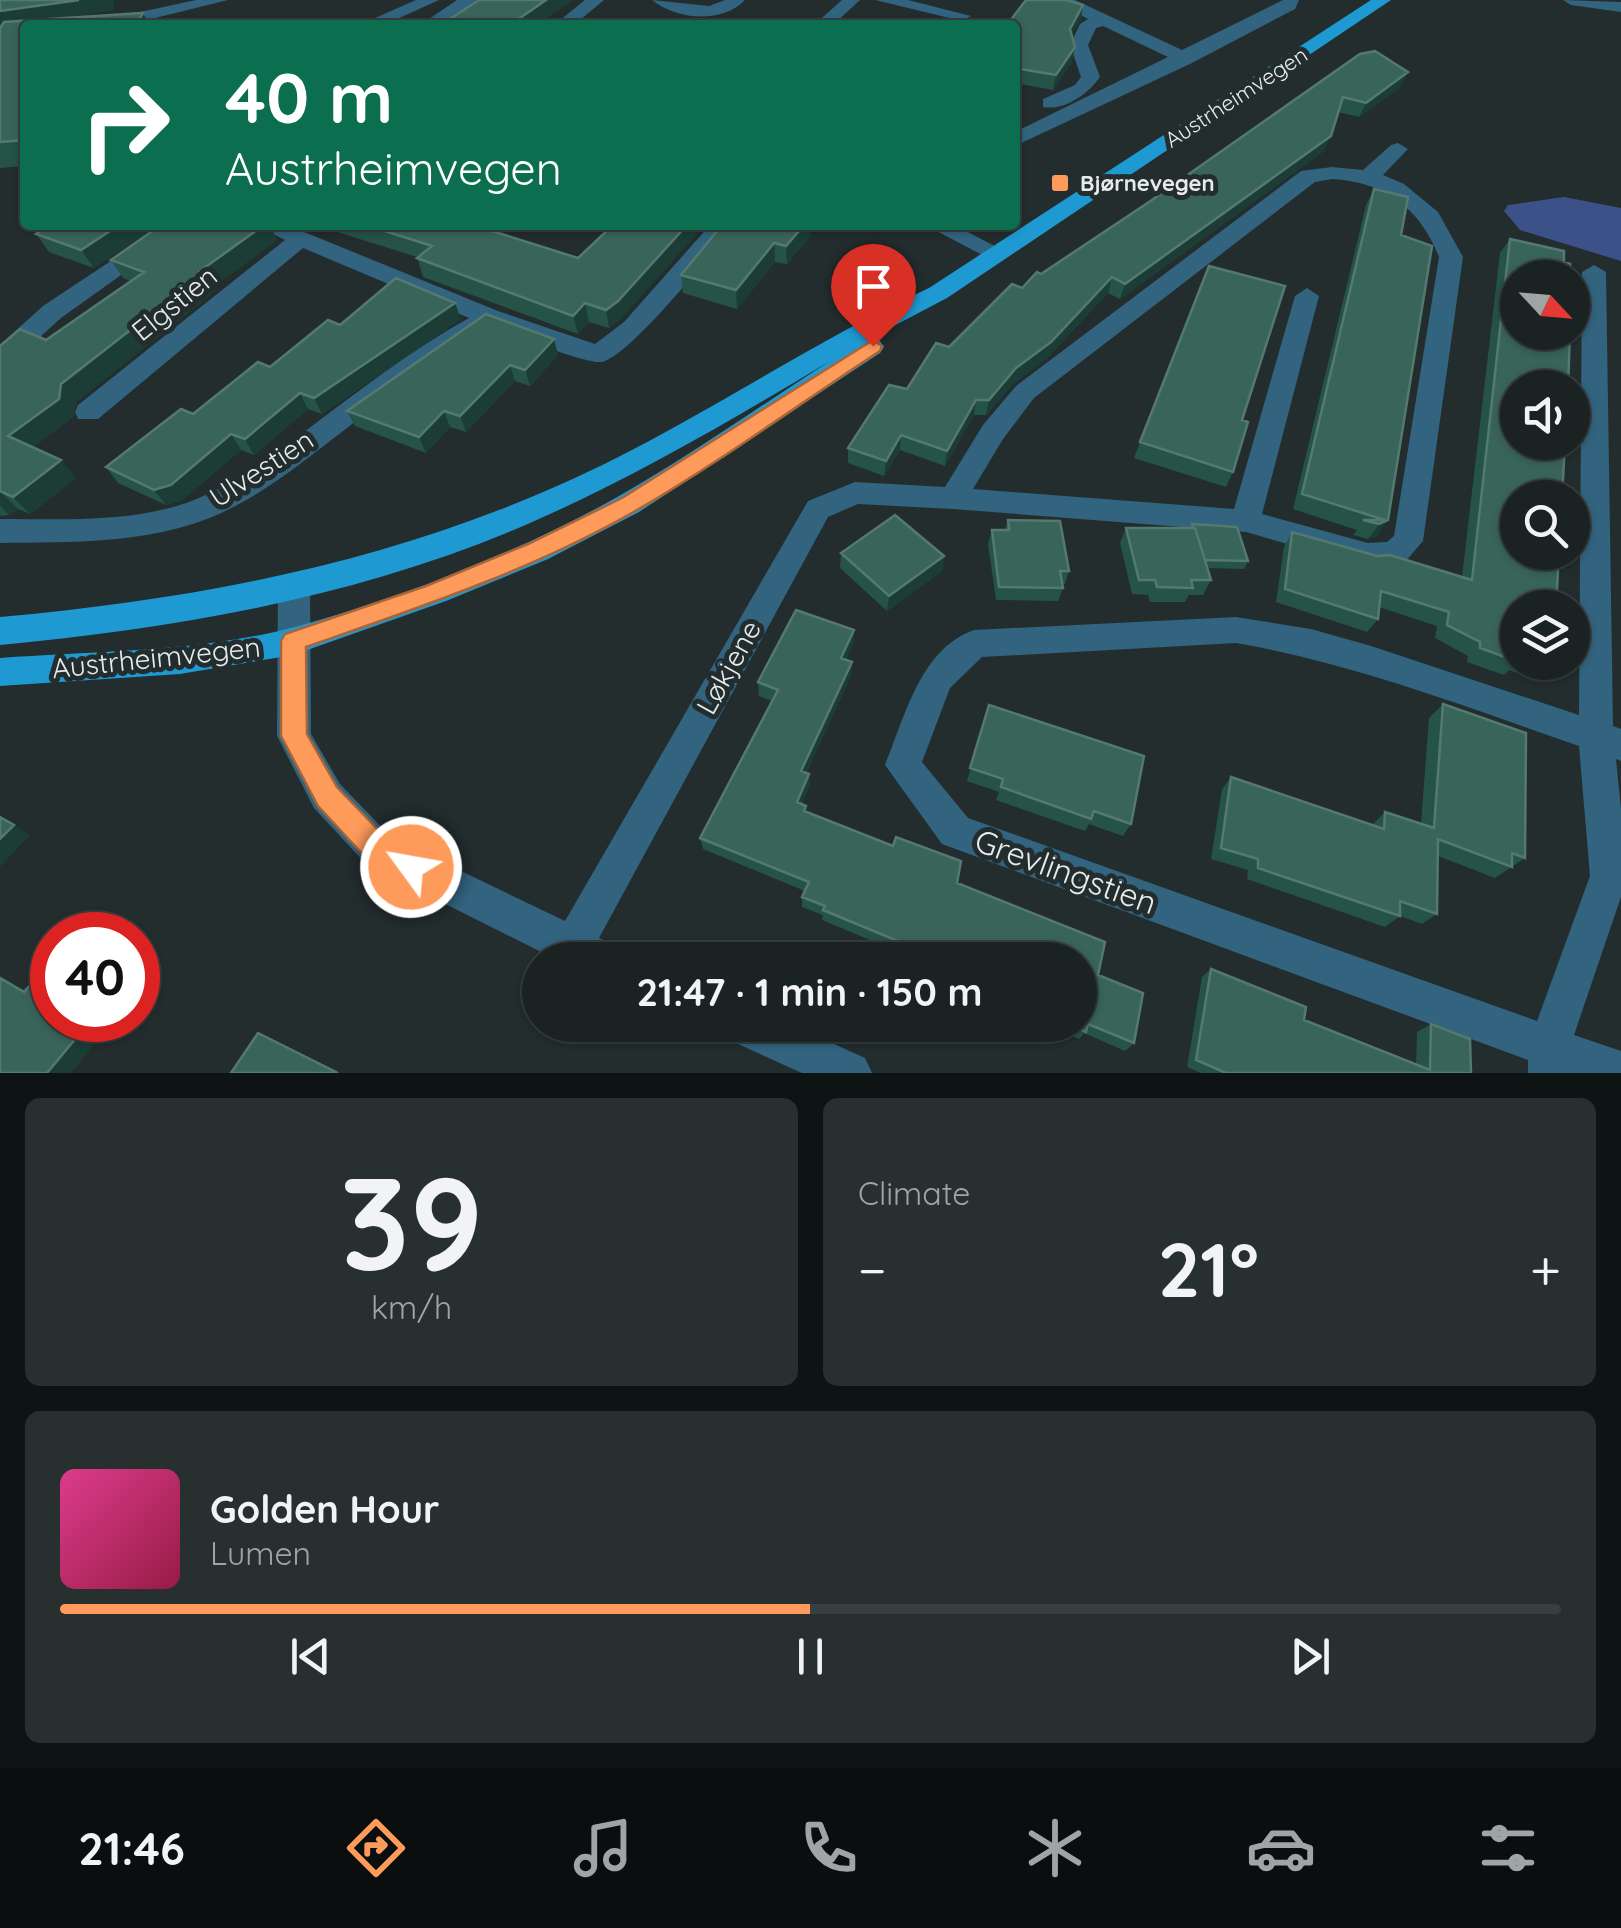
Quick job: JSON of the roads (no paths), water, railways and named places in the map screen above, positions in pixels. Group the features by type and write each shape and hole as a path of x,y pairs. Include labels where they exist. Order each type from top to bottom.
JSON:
{"main road":[{"name":"Austrheimvegen","path":"0,632 170,613 294,587 370,568 581,488 737,406 885,317 938,293 1384,0"},
{"name":"Austrheimvegen","path":"0,672 180,660 294,641 435,592 536,551 630,504 902,327 938,293"}],"street":[{"path":"125,20 220,0"},
{"path":"381,20 431,0"},
{"path":"437,20 469,0"},
{"path":"570,20 596,0"},
{"path":"660,0 704,13 718,11 737,0"},
{"path":"829,20 852,0"},
{"path":"883,0 962,16"},
{"path":"1061,0 1186,59"},
{"path":"1020,138 1186,59 1289,6 1292,0"},
{"path":"1570,0 1621,7"},
{"path":"1020,117 1082,89 1091,76 1078,44 1089,24 1108,20"},
{"path":"1370,175 1398,148"},
{"name":"Løkjene","path":"592,942 818,510 856,494 953,498 1246,521 1368,555 1394,554 1408,541 1451,257 1443,231 1432,216 1392,185 1370,175 1330,171 1309,176 1025,392 993,432 953,498"},
{"path":"0,359 52,312 173,230"},
{"path":"277,230 489,316 599,354 633,328 718,230"},
{"path":"947,230 998,254"},
{"name":"Elgstien","path":"88,412 298,241"},
{"path":"1550,1059 1610,876 1594,272"},
{"path":"1246,521 1307,296"},
{"name":"Ulvestien","path":"0,531 150,523 223,500 437,344 489,316"},
{"path":"294,587 294,736 327,796 379,851 562,942"},
{"name":"Grevlingstien","path":"1608,741 1371,660 1310,643 1236,630 974,644 937,679 903,765 955,831 1550,1059 1621,1073"},
{"path":"782,1042 850,1073"}],"water":[{"path":"1564,197 1621,208 1621,261 1520,230 1504,211 1508,205"}],"place":[{"name":"Bjørnevegen","path":"1060,183"}]}
